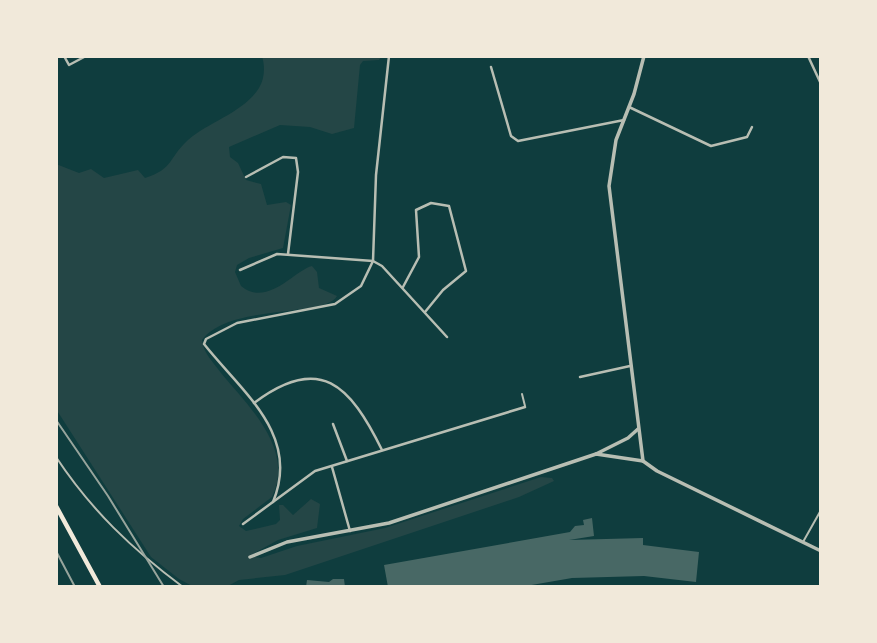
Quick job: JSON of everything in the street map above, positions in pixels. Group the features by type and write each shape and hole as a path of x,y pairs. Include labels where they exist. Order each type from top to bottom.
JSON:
{"main road":[{"path":"56,506 100,587"}],"street":[{"path":"64,56 69,65 86,56"},
{"path":"273,502 281,481 283,462 276,440 254,403 204,344 206,339 237,323 335,304 360,286 373,261 376,175 389,56"},
{"path":"643,461 609,186 614,147 644,56"},
{"path":"808,56 821,84"},
{"path":"491,67 511,136 525,142 624,120"},
{"path":"629,107 711,146 747,137 752,127"},
{"path":"246,177 283,157 292,156 298,162 288,254"},
{"path":"403,287 419,257 416,209 431,203 449,206 466,271 443,290 425,312"},
{"path":"240,270 277,254 373,261 382,266 403,287 447,337"},
{"path":"580,377 630,366"},
{"path":"254,403 285,382 306,377 319,379 332,384 347,397 371,427 382,450"},
{"path":"243,524 315,471 525,407"},
{"path":"333,424 347,461"},
{"path":"250,557 287,542 389,523 596,454 628,438 638,429"},
{"path":"596,454 643,461 821,551"},
{"path":"331,466 349,531"}],"lane":[{"path":"522,394 525,407"},
{"path":"56,457 115,532 145,559 183,587"},
{"path":"803,542 821,510"}],"shaded area":[{"path":"262,56 382,56 379,60 363,61 360,65 354,128 332,134 310,127 280,125 229,147 230,157 238,163 246,180 261,184 267,205 286,202 291,205 283,248 249,258 237,265 235,272 241,286 251,292 261,293 280,286 312,266 317,272 319,288 337,296 329,303 315,307 233,321 215,328 202,340 209,358 266,430 278,462 278,479 272,497 243,519 239,526 246,531 276,524 280,520 279,505 283,505 293,515 311,499 320,504 317,528 278,540 249,556 261,558 297,546 385,528 541,477 552,478 554,481 519,497 285,575 239,580 226,587 194,587 151,557 56,409 56,164 79,173 91,169 104,178 138,170 145,178 161,171 188,140 252,97 262,80"}],"building":[{"path":"592,518 594,536 569,540 643,538 643,545 699,552 696,582 644,576 572,578 520,587 388,587 384,565 570,532 575,526 584,525 583,520"},
{"path":"333,579 344,579 345,587 306,587 307,580 329,582"}],"railway":[{"path":"56,420 108,496 164,587"},
{"path":"56,551 75,587"}]}
